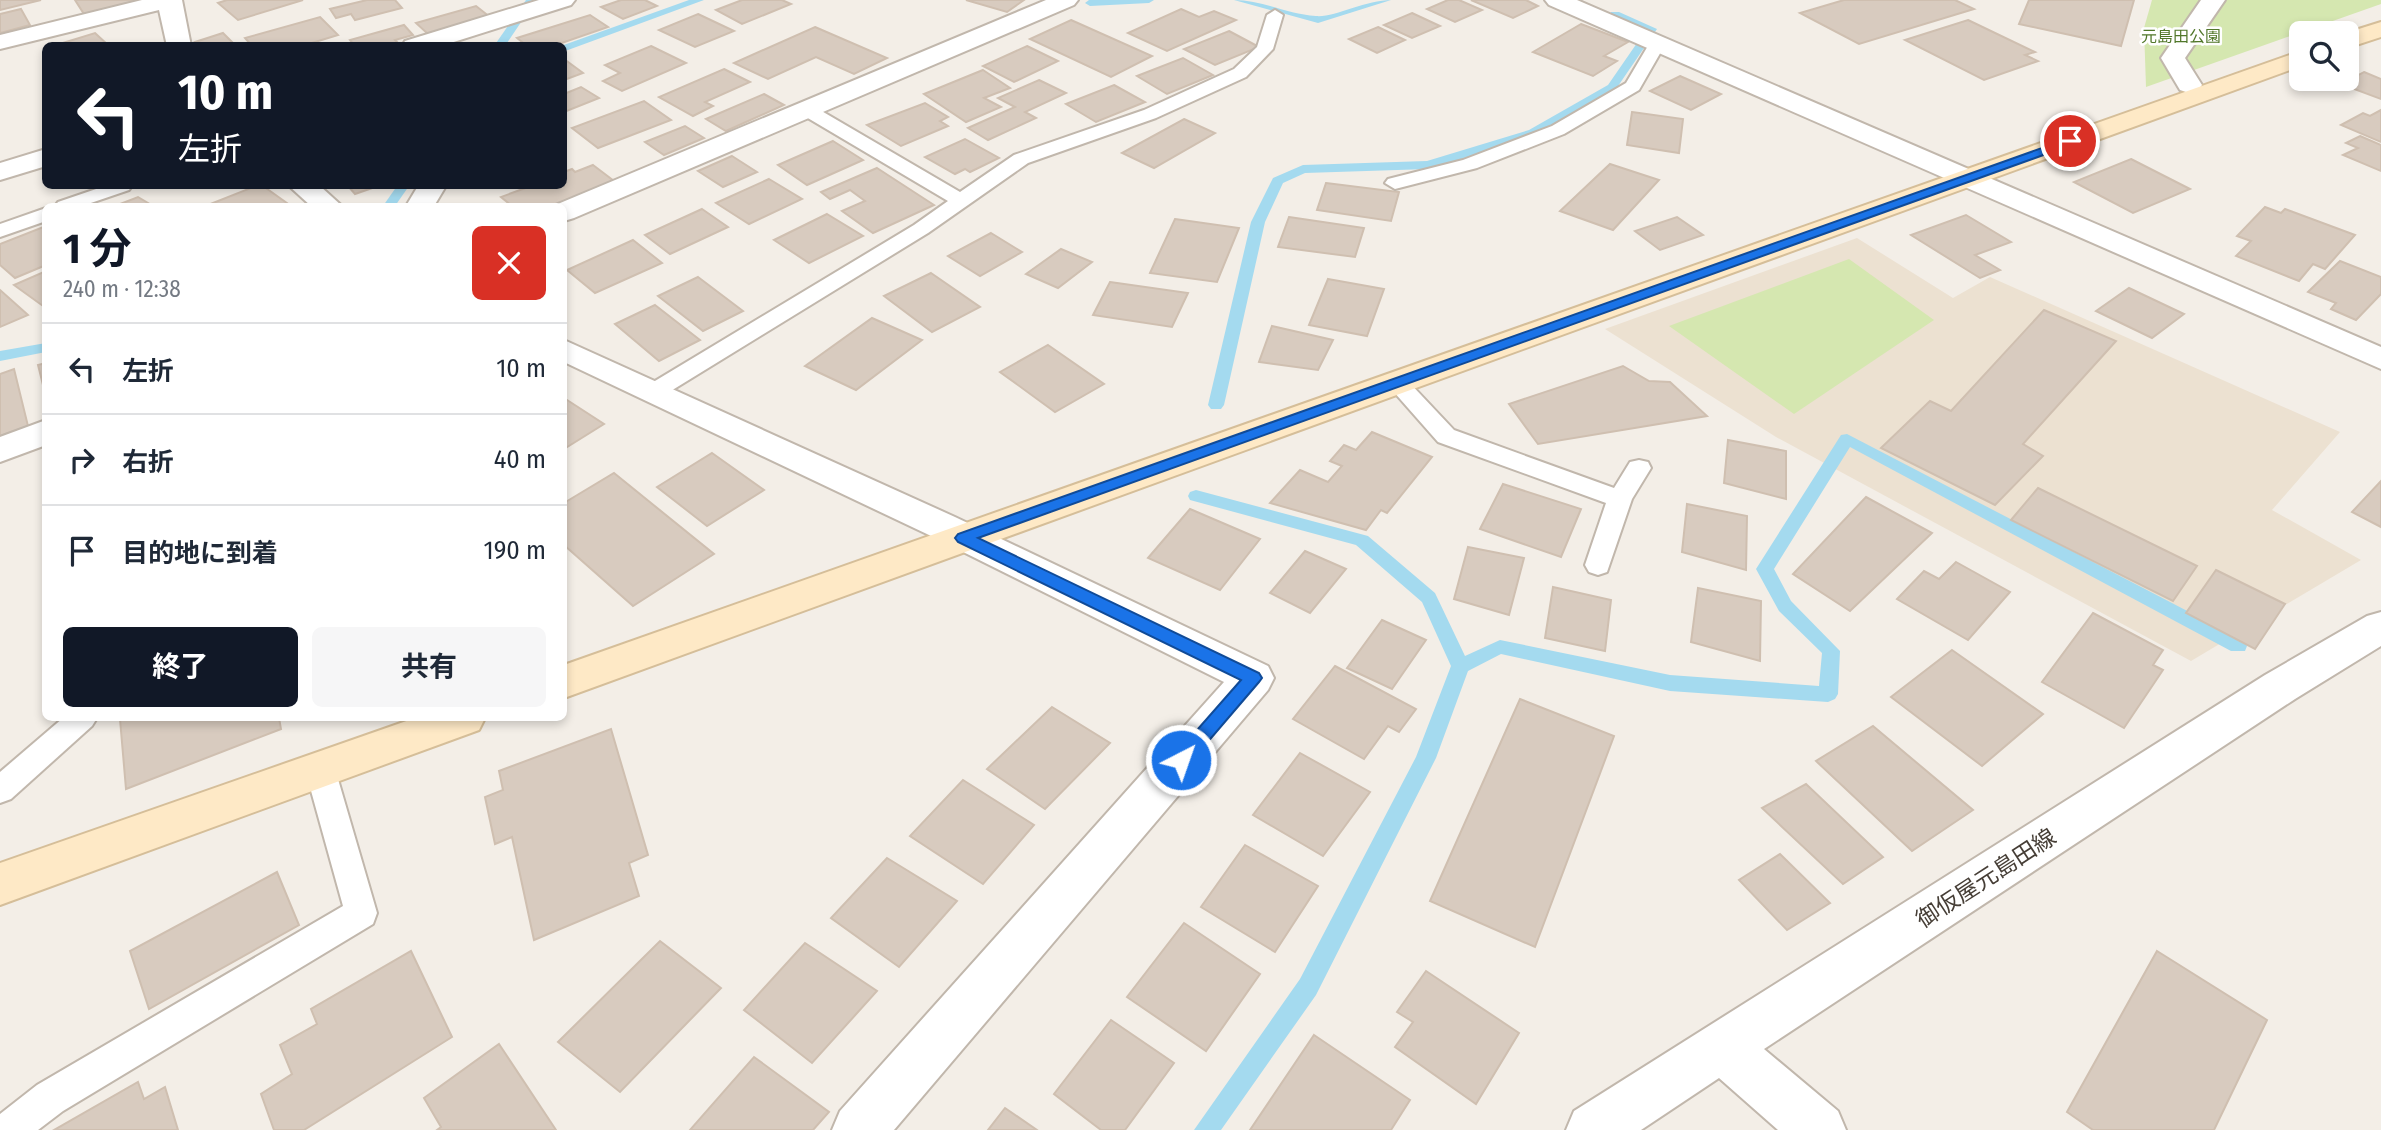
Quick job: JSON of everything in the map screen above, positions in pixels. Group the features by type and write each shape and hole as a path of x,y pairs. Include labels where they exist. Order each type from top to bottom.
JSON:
{"street":[{"path":"0,42 169,0 178,42"},
{"path":"427,42 563,0"},
{"path":"567,211 1066,0"},
{"path":"1557,0 2381,359"},
{"path":"2189,85 2173,58 2213,0"},
{"path":"2359,37 2381,29"},
{"path":"567,681 2289,62"},
{"path":"0,172 42,158"},
{"path":"307,189 324,203"},
{"path":"567,351 1253,678 859,1130"},
{"path":"0,450 42,433"},
{"name":"御仮屋元島田線","path":"1592,1130 2280,687 2381,627"},
{"path":"0,884 456,721"},
{"path":"1723,1048 1819,1130"}],"lane":[{"path":"653,392 921,229 1021,159 1150,114 1240,73 1265,49 1275,15"},
{"path":"1395,183 1469,164 1558,130 1633,86 1658,43"},
{"path":"807,110 961,201"},
{"path":"74,203 113,189"},
{"path":"0,231 42,215"},
{"path":"1397,383 1446,436 1620,499"},
{"path":"1598,565 1620,499 1639,468"},
{"path":"0,790 79,721"},
{"path":"9,1130 50,1098 361,914 320,769"}],"shaded area":[{"path":"1857,238 1953,298 1990,277 2340,432 2272,510 2361,560 2191,661 1776,437 1605,329"}],"green space":[{"name":"元島田公園","path":"2152,0 2381,0 2381,4 2333,21 2289,21 2289,36 2146,87 2144,28"},
{"path":"1849,259 1934,320 1794,414 1669,326"}],"building":[{"path":"0,0 41,0 0,10"},
{"path":"75,0 140,0 84,14"},
{"path":"227,0 303,0 238,20 218,3"},
{"path":"367,0 395,0 402,8 355,20 351,14 336,18 330,9"},
{"path":"621,0 645,0 657,6 623,19 601,7"},
{"path":"742,0 782,0 791,4 742,24 716,10"},
{"path":"966,0 1024,0 1007,12"},
{"path":"1448,0 1459,0 1482,10 1455,22 1427,9"},
{"path":"1471,0 1526,0 1538,6 1513,18"},
{"path":"1844,0 1955,0 1974,9 1859,44 1800,13"},
{"path":"2029,0 2134,0 2121,46 2019,24"},
{"path":"476,6 490,17 429,35 416,23"},
{"path":"21,9 30,25 0,33 0,14"},
{"path":"1181,9 1199,17 1214,11 1236,20 1167,51 1128,33"},
{"path":"1412,13 1440,26 1412,38 1384,25"},
{"path":"698,14 734,31 695,47 659,30"},
{"path":"590,15 608,27 565,42 522,42 517,38"},
{"path":"320,17 338,35 315,42 248,42 245,38"},
{"path":"1071,20 1152,56 1111,77 1030,39"},
{"path":"1968,20 2035,52 2025,55 2038,61 1984,80 1905,40"},
{"path":"1581,24 1628,42 1604,56 1617,61 1593,76 1533,52"},
{"path":"404,25 413,35 395,40 397,42 350,40"},
{"path":"815,27 887,58 854,74 816,57 768,79 734,63"},
{"path":"1378,27 1405,40 1377,53 1349,39"},
{"path":"1229,31 1259,47 1215,65 1184,49"},
{"path":"95,33 105,42 66,42"},
{"path":"223,33 232,42 195,42"},
{"path":"651,46 686,63 622,91 603,81 620,73 605,65"},
{"path":"1027,46 1058,61 1014,82 983,66"},
{"path":"1183,58 1213,75 1167,94 1137,76"},
{"path":"567,61 583,73 567,79"},
{"path":"724,69 750,82 705,102 713,106 693,116 659,97"},
{"path":"983,70 1010,88 984,98 1001,107 966,122 924,94"},
{"path":"2364,72 2381,79 2381,99 2359,91 2359,75"},
{"path":"1680,76 1721,94 1691,110 1650,91"},
{"path":"1039,80 1066,93 1025,112 1036,118 988,140 968,128 1015,107 998,98"},
{"path":"1114,85 1145,102 1096,122 1066,104"},
{"path":"581,87 599,98 567,111 567,93"},
{"path":"764,94 784,105 726,131 706,119"},
{"path":"644,101 671,120 598,148 572,128"},
{"path":"925,103 948,117 940,121 948,126 901,146 867,125"},
{"path":"2381,110 2381,142 2341,125 2363,113 2370,116"},
{"path":"1632,112 1683,119 1679,153 1627,145"},
{"path":"1184,119 1215,133 1154,168 1122,153"},
{"path":"685,126 704,138 664,155 645,142"},
{"path":"2360,136 2381,145 2381,171 2343,155 2358,148 2346,143"},
{"path":"965,139 999,158 970,172 965,169 955,174 925,157"},
{"path":"833,141 863,160 807,185 778,165"},
{"path":"732,156 757,172 723,187 698,171"},
{"path":"2131,159 2190,189 2133,213 2074,182"},
{"path":"1610,164 1659,180 1613,230 1560,211"},
{"path":"593,165 614,181 559,203 508,203 501,197 523,189 567,189 567,171 572,169 575,172"},
{"path":"877,168 934,205 873,233 842,211 865,201 850,190 830,199 821,192"},
{"path":"769,179 802,199 749,224 716,203"},
{"path":"1326,183 1399,192 1391,221 1317,210"},
{"path":"248,189 267,189 287,203 213,203"},
{"path":"351,189 369,189 355,194"},
{"path":"138,197 148,203 123,203"},
{"path":"2265,207 2281,213 2285,209 2355,235 2325,269 2313,264 2299,281 2236,256 2251,241 2237,236"},
{"path":"702,209 728,227 670,254 645,235"},
{"path":"827,214 863,236 809,263 774,240"},
{"path":"1966,215 2011,242 1975,255 2000,270 1980,278 1911,235"},
{"path":"1289,217 1364,228 1355,257 1278,247"},
{"path":"1677,217 1703,235 1660,250 1635,231"},
{"path":"1175,219 1239,228 1217,282 1150,273"},
{"path":"42,228 42,267 15,278 0,265 0,244"},
{"path":"991,233 1022,252 980,276 948,256"},
{"path":"633,240 662,263 595,293 567,270"},
{"path":"1061,249 1092,262 1058,288 1026,274"},
{"path":"2340,261 2381,277 2381,294 2356,320 2331,309 2336,303 2308,292"},
{"path":"42,273 42,305 14,285"},
{"path":"931,273 980,307 932,332 884,296"},
{"path":"698,277 743,311 703,331 658,296"},
{"path":"1328,279 1384,289 1367,336 1309,325"},
{"path":"1110,282 1188,293 1172,327 1093,315"},
{"path":"2129,288 2184,314 2152,338 2096,311"},
{"path":"0,290 28,315 0,327"},
{"path":"655,305 700,340 659,361 615,324"},
{"path":"2044,310 2116,341 2023,444 2043,456 1995,505 1881,448 1930,401 1951,411"},
{"path":"872,318 922,340 856,390 805,366"},
{"path":"1272,326 1333,340 1318,370 1259,362"},
{"path":"1048,345 1104,384 1055,412 1000,372"},
{"path":"42,364 42,381 38,365"},
{"path":"1623,366 1649,381 1670,382 1707,416 1538,444 1509,404"},
{"path":"14,369 28,426 0,436 0,374"},
{"path":"567,400 604,424 567,447"},
{"path":"1372,432 1432,457 1387,513 1381,510 1366,530 1270,503 1300,470 1328,482 1342,466 1330,461 1344,445 1356,450"},
{"path":"1728,440 1786,451 1786,499 1724,483"},
{"path":"712,453 764,490 707,526 657,487"},
{"path":"614,473 714,554 633,606 567,548 567,501"},
{"path":"2381,481 2381,527 2352,512"},
{"path":"1503,484 1581,509 1561,557 1480,529"},
{"path":"2038,488 2197,566 2173,601 2011,520"},
{"path":"1866,497 1932,533 1850,611 1793,574"},
{"path":"1687,504 1747,516 1746,570 1682,552"},
{"path":"1190,509 1260,539 1220,590 1148,558"},
{"path":"1468,547 1524,558 1509,615 1454,599"},
{"path":"1305,551 1346,569 1310,613 1270,593"},
{"path":"1956,562 2010,592 1968,640 1897,599 1924,571 1939,579"},
{"path":"2216,570 2285,604 2255,649 2186,613"},
{"path":"1553,587 1611,600 1605,651 1545,638"},
{"path":"1698,588 1761,601 1760,661 1691,642"},
{"path":"2093,613 2163,650 2153,665 2163,670 2124,728 2042,682"},
{"path":"1382,620 1426,640 1392,689 1347,668"},
{"path":"1952,650 2043,714 1982,766 1891,697"},
{"path":"1335,666 1416,709 1399,732 1388,726 1364,759 1293,719"},
{"path":"1520,699 1614,736 1535,947 1430,901"},
{"path":"1052,707 1110,743 1045,809 987,769"},
{"path":"120,721 280,721 281,729 126,789"},
{"path":"1873,726 1973,810 1912,851 1816,761"},
{"path":"611,729 648,855 629,863 639,896 534,940 512,837 495,844 485,797 503,790 499,771"},
{"path":"1300,753 1370,792 1323,856 1253,815"},
{"path":"963,780 1034,825 983,884 910,836"},
{"path":"1806,784 1883,857 1843,884 1762,808"},
{"path":"1245,845 1318,886 1275,952 1201,907"},
{"path":"1780,854 1830,903 1787,930 1739,880"},
{"path":"887,858 957,901 899,967 831,918"},
{"path":"277,872 299,925 149,1009 130,951"},
{"path":"1184,923 1260,974 1206,1051 1127,997"},
{"path":"660,941 721,988 620,1092 558,1042"},
{"path":"805,943 877,991 812,1063 744,1010"},
{"path":"411,951 452,1037 304,1130 274,1130 261,1094 292,1074 280,1045 317,1024 311,1009"},
{"path":"2157,951 2267,1020 2214,1130 2093,1130 2067,1112"},
{"path":"1426,971 1519,1033 1476,1104 1395,1047 1413,1022 1397,1012"},
{"path":"1111,1020 1174,1063 1125,1130 1101,1130 1054,1094"},
{"path":"1314,1035 1410,1100 1391,1130 1250,1130"},
{"path":"499,1044 556,1130 437,1130 441,1127 424,1098"},
{"path":"754,1057 829,1112 813,1130 690,1130"},
{"path":"138,1082 144,1099 165,1087 178,1130 54,1130"},
{"path":"1005,1108 1037,1130 988,1130"}],"waterway":[{"path":"502,42 531,0"},
{"path":"567,47 699,0"},
{"path":"1090,3 1149,0"},
{"path":"1239,0 1318,20 1386,0"},
{"path":"1216,405 1258,222 1278,181 1303,169 1428,165 1533,133 1612,87 1652,29 1615,14"},
{"path":"391,203 401,189"},
{"path":"0,356 42,348"},
{"path":"1460,666 1500,647 1670,683 1828,694 1831,651 1785,606 1765,569 1847,439 2238,646"},
{"path":"1196,496 1362,540 1429,598 1460,666"},
{"path":"1206,1130 1308,987 1426,758 1460,666"}],"route":[{"path":"1181,760 1253,678 963,538 2070,141"}]}
